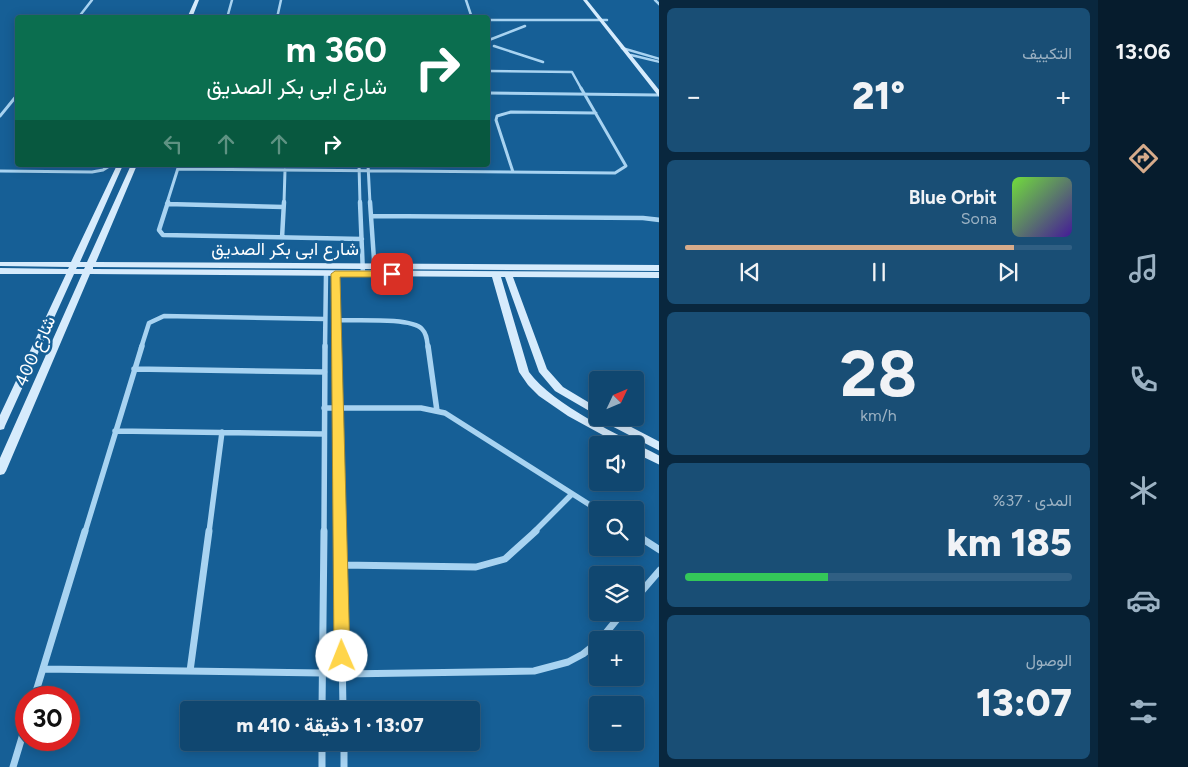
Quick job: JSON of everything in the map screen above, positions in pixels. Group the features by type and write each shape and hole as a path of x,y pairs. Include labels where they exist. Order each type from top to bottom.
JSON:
{"main road":[{"path":"190,15 197,0"},
{"path":"196,15 202,0"},
{"path":"589,0 624,51 659,95"},
{"path":"602,19 659,85"},
{"name":"شارع 400","path":"0,426 119,167"},
{"name":"شارع 400","path":"0,471 133,167"},
{"name":"شارع ابى بكر الصديق","path":"0,264 73,268"},
{"name":"شارع ابى بكر الصديق","path":"0,271 73,268 363,270 659,268"},
{"name":"شارع ابى بكر الصديق","path":"90,268 326,274 363,270"},
{"name":"شارع ابى بكر الصديق","path":"375,270 496,274 659,275"},
{"path":"496,274 524,372 531,384 549,398 614,436"},
{"path":"508,274 542,370 559,389 589,407"},
{"path":"621,426 659,447"},
{"path":"644,453 659,462"}],"street":[{"path":"80,15 92,0"},
{"path":"228,15 232,0"},
{"path":"278,15 281,0"},
{"path":"466,0 471,15"},
{"path":"655,0 659,5"},
{"path":"490,19 602,19"},
{"path":"490,38 525,26"},
{"path":"490,40 494,42 494,46"},
{"path":"490,48 494,46 543,62"},
{"path":"624,51 659,60"},
{"path":"624,51 659,60"},
{"path":"362,239 163,235 159,230 178,167 514,172 615,172 625,168 626,166 586,93 572,72 490,71"},
{"path":"490,93 659,95"},
{"path":"0,116 15,98"},
{"path":"514,172 496,120 498,116 511,112 596,112"},
{"path":"0,171 92,172 103,170 107,167"},
{"path":"358,167 363,270"},
{"path":"368,167 375,270"},
{"path":"282,238 285,170"},
{"path":"167,204 284,207"},
{"path":"372,216 643,218 659,220"},
{"path":"322,701 326,274"},
{"path":"335,274 343,701"},
{"path":"38,686 147,325 160,317 325,320"},
{"path":"336,320 408,322 421,327 426,334 437,411"},
{"path":"134,369 325,372"},
{"path":"324,408 421,408 437,411 453,417 589,504"},
{"path":"115,431 324,434"},
{"path":"190,671 222,432"},
{"path":"341,565 467,568 495,563 509,556 520,547 572,494"},
{"path":"644,540 659,550"},
{"path":"644,588 659,570"},
{"path":"607,631 616,621"},
{"path":"343,674 534,671 560,666 572,661 589,649"},
{"path":"43,669 322,673"},
{"path":"13,767 18,751"},
{"path":"322,751 322,767"},
{"path":"344,751 344,767"}],"route":[{"path":"342,656 335,274 392,274"}]}
